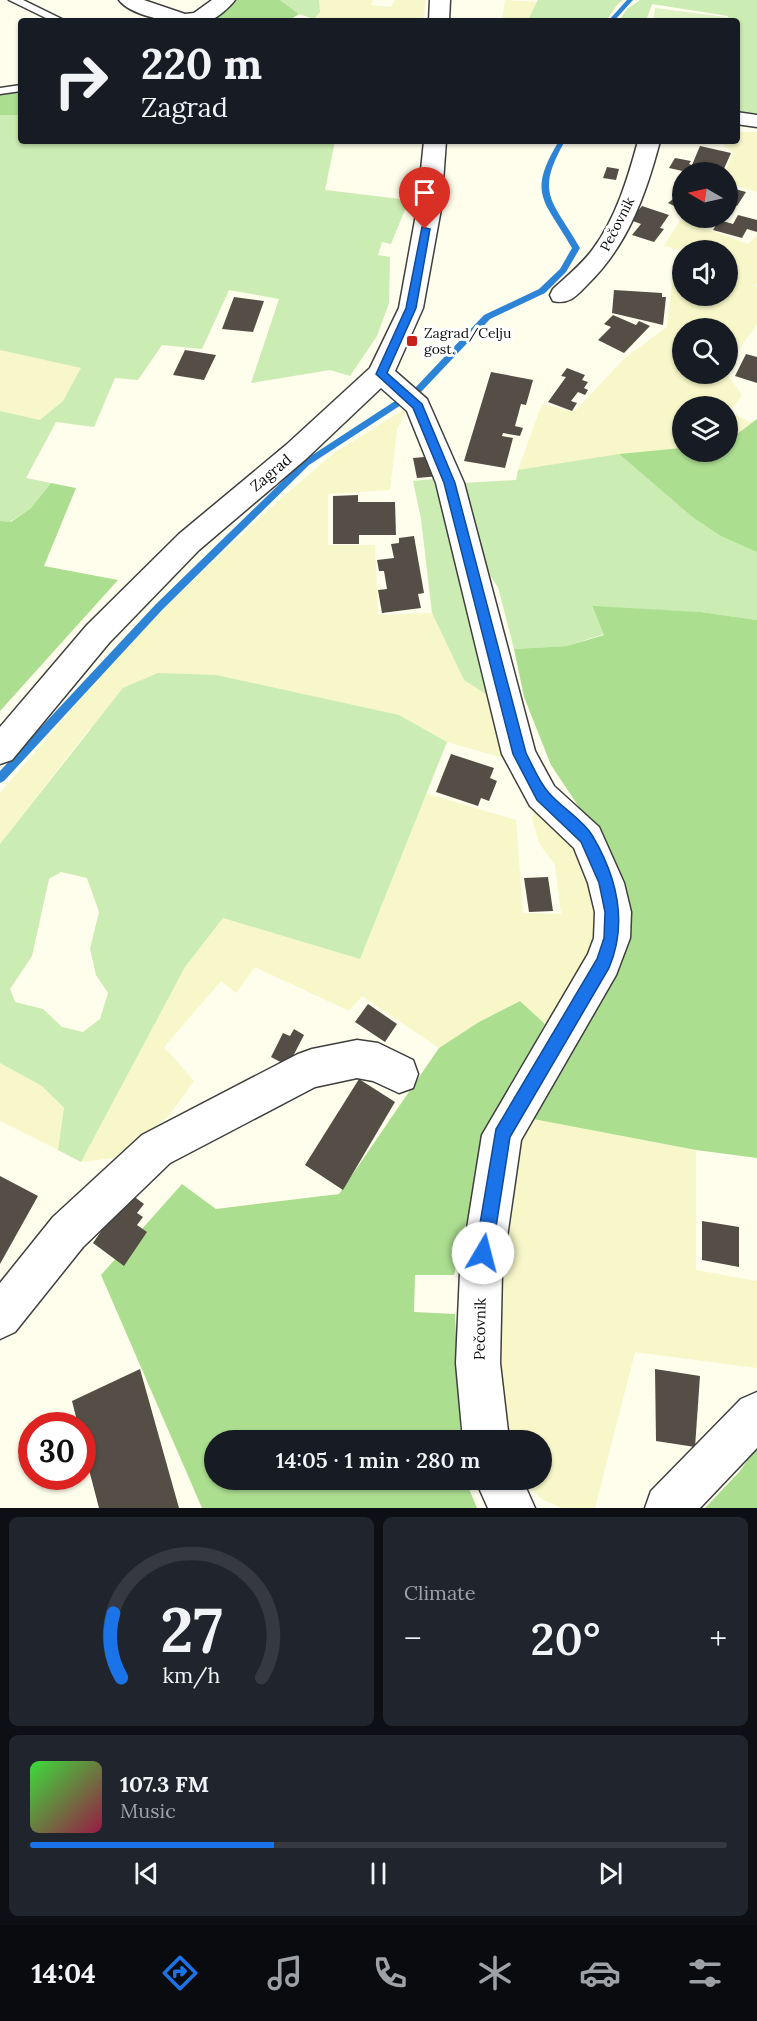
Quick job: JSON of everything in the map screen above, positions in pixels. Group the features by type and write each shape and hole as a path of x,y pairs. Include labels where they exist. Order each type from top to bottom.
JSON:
{"street":[{"path":"129,0 156,14 184,18"},
{"path":"201,18 225,0"},
{"path":"439,18 440,0"},
{"path":"740,119 757,121"},
{"name":"Zagrad","path":"0,750 98,634 189,542 296,452 399,390 429,209 435,144"},
{"name":"Pečovnik","path":"562,295 601,256 639,179 648,144"},
{"name":"Pečovnik","path":"399,390 450,483 519,754 542,796 586,838 606,883 613,912 612,938 603,963 502,1135 481,1272 478,1363 485,1430"},
{"path":"0,1317 68,1232 156,1149 312,1068 357,1059 378,1062 399,1074"},
{"path":"668,1508 757,1415"},
{"path":"503,1490 512,1508"}],"lane":[{"path":"14,0 54,18"},
{"path":"0,91 18,88"}],"green space":[{"path":"236,0 280,0 299,14 293,18 213,18"},
{"path":"280,0 319,0 320,12 315,18 299,14"},
{"path":"319,0 373,0 371,5 391,7 395,0 426,0 423,18 315,18 320,12"},
{"path":"505,0 538,2 530,18 502,18"},
{"path":"538,0 623,0 608,18 529,18"},
{"path":"640,0 757,0 757,114 740,112 740,18 728,18 728,16 652,4 647,18 621,18 627,9"},
{"path":"655,8 726,17 726,18 653,18"},
{"path":"18,92 18,115 0,115 0,95"},
{"path":"0,115 18,115 18,144 334,144 325,190 409,200 391,244 382,242 378,255 390,257 389,303 377,336 350,376 330,370 251,383 279,299 229,290 202,349 162,345 138,380 115,378 94,427 56,422 26,478 51,483 31,508 10,522 0,521 0,411 40,420 63,401 81,368 0,350"},
{"path":"740,132 757,132 757,192 738,186 738,162 729,162 733,153 723,144 740,144"},
{"path":"675,228 705,228 737,240 672,240 672,248 664,246"},
{"path":"757,235 757,283 755,286 757,288 757,324 738,350 738,318 672,318 672,384 734,384 742,395 738,401 738,396 672,396 672,449 518,470 542,404 574,412 625,358 667,327 672,283 672,306 738,306 738,240 748,244"},
{"path":"0,350 82,368 63,401 40,420 0,411"},
{"path":"408,407 397,430 390,490 328,494 328,545 375,545 378,615 432,613 464,680 503,705 521,763 447,742 399,715 89,729 0,844 0,793 140,630 275,504 334,453"},
{"path":"738,416 752,423 738,434"},
{"path":"757,419 757,552 721,536 691,516 619,454 672,449 672,462 738,462 738,433"},
{"path":"619,454 691,516 757,552 757,620 701,612 592,607 604,634 567,646 514,649 498,587 480,561 462,483 516,480 518,470"},
{"path":"443,478 503,705 464,680 432,613 421,519 413,481"},
{"path":"51,483 76,488 44,566 118,580 0,711 0,521 11,522 31,508"},
{"path":"592,606 701,612 757,620 757,1158 696,1150 528,1118 566,1054 602,1002 624,951 608,851 551,765 524,697 514,649 567,646 604,635"},
{"path":"158,673 216,675 399,715 447,742 360,959 223,918 185,967 81,1162 58,1150 64,1108 42,1086 0,1063 0,844 123,688","holes":["61,872 87,878 99,912 90,949 96,975 108,993 100,1019 83,1032 62,1027 43,1009 15,1002 10,989 32,956 49,879"]},
{"path":"425,793 516,820 523,913 561,914 555,865 539,843 532,819 536,805 552,801 584,861 599,916 595,947 581,977 545,1024 520,1001 479,1022 439,1048 362,996 349,1011 255,967 236,993 221,981 164,1047 194,1081 168,1117 113,1158 81,1162 185,967 223,918 360,959"},
{"path":"520,1001 545,1024 489,1127 454,1275 415,1275 414,1312 455,1314 461,1430 204,1430 204,1490 470,1490 477,1508 202,1508 101,1275 182,1184 216,1209 339,1194 439,1048 479,1022"},
{"path":"0,1063 42,1086 64,1109 58,1150 0,1121"},
{"path":"528,1118 696,1150 696,1270 757,1281 757,1368 635,1352 595,1508 562,1508 542,1499 533,1490 552,1490 552,1430 505,1430 500,1370 497,1264 516,1145"},
{"path":"757,1446 757,1508 705,1508 740,1471"}],"building":[{"path":"700,146 731,153 727,162 693,162"},
{"path":"675,158 690,162 673,162"},
{"path":"607,167 619,169 616,180 603,178"},
{"path":"738,190 746,192 738,204"},
{"path":"642,206 669,215 660,228 664,229 654,242 632,235 641,224 630,220"},
{"path":"738,215 757,220 757,232 747,229 742,238 713,230 714,228 738,228"},
{"path":"614,290 662,293 662,297 666,297 663,325 612,313"},
{"path":"234,297 264,301 253,332 222,329"},
{"path":"613,315 636,325 639,321 650,326 624,353 598,340 611,327 604,324"},
{"path":"185,350 216,355 204,380 173,375"},
{"path":"746,354 757,357 757,383 738,377 738,370"},
{"path":"567,368 585,375 582,380 588,382 584,388 588,390 585,395 578,392 571,401 577,403 572,411 548,402 566,377 561,376"},
{"path":"491,372 533,380 526,405 521,404 515,426 523,428 520,436 503,433 502,436 513,438 505,468 464,461"},
{"path":"436,456 440,476 417,478 413,458"},
{"path":"358,495 358,502 395,502 396,535 359,535 359,544 333,544 333,496"},
{"path":"414,536 424,593 418,594 421,608 382,613 378,590 387,589 384,571 379,571 377,560 394,558 391,544 399,543 399,538"},
{"path":"451,754 494,768 490,778 497,781 489,801 481,798 478,806 436,792"},
{"path":"548,877 553,911 529,912 524,878"},
{"path":"368,1004 397,1024 385,1042 355,1022"},
{"path":"294,1029 304,1035 288,1066 271,1057 283,1033 290,1036"},
{"path":"359,1079 395,1102 343,1190 305,1165"},
{"path":"0,1176 38,1196 0,1264"},
{"path":"128,1192 144,1204 137,1213 143,1217 137,1225 147,1232 124,1266 93,1243"},
{"path":"702,1221 739,1227 739,1267 702,1260"},
{"path":"140,1369 179,1508 99,1508 94,1490 96,1412 75,1412 72,1401"},
{"path":"655,1369 700,1376 695,1447 656,1441"}],"waterway":[{"path":"614,18 630,0"},
{"path":"0,778 159,607 306,463 418,390 487,317 542,291 563,270 576,248 551,207 544,186 545,174 560,144"}],"place":[{"name":"Zagrad/Celju gost.","path":"412,341"}],"route":[{"path":"425,229 411,308 381,374 418,406 450,483 519,754 542,796 586,838 606,883 613,912 612,938 603,963 502,1135 483,1253"}]}
